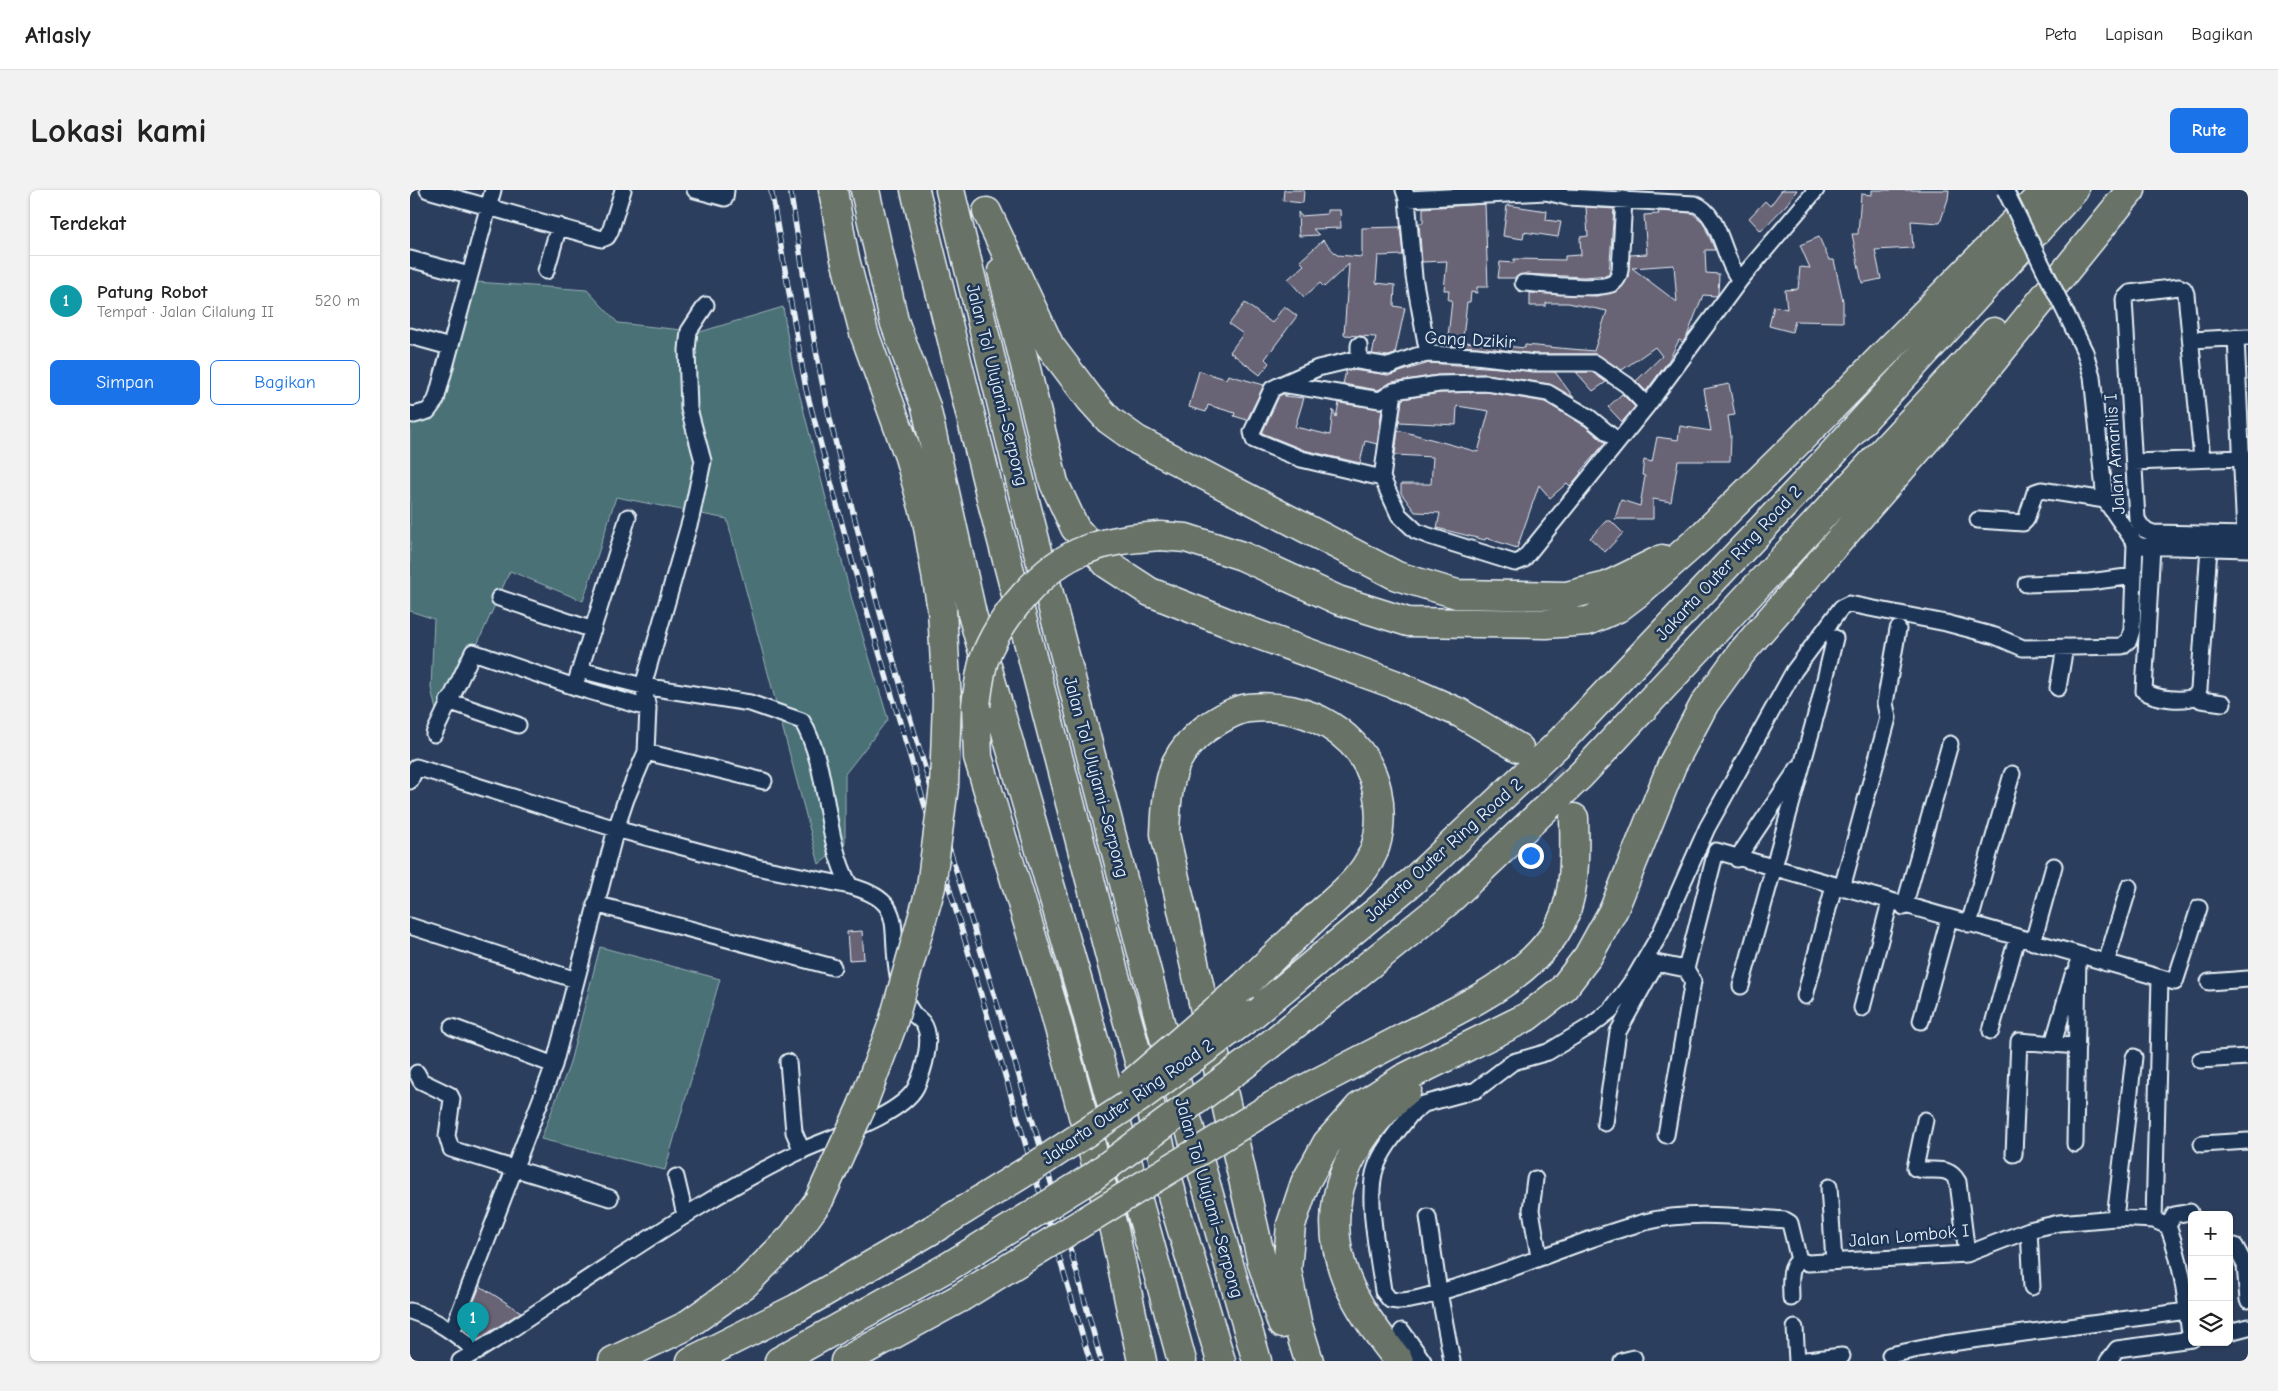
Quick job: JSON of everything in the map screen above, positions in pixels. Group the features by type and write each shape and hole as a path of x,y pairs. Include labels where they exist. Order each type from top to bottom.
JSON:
{"highway":[{"path":"613,1361 684,1327 745,1284 793,1236 819,1200 862,1106 892,1026 931,887 944,786 947,700 942,610 927,520 909,458 864,333 844,255 833,190"},
{"path":"865,190 894,321 926,406 972,614 1082,996 1182,1361"},
{"name":"Jalan Tol Ulujami–Serpong","path":"915,190 994,510 1115,976 1143,1075 1175,1207 1221,1361"},
{"name":"Jalan Tol Ulujami–Serpong","path":"950,190 1025,501 1168,1053 1257,1361"},
{"path":"1142,1361 1114,1230 1076,1090 978,757 976,705 984,660 1009,612 1042,576 1084,550 1124,538 1160,536 1186,538 1242,556 1338,600 1408,622 1546,624 1588,621 1618,608 1700,538 1802,438 2046,190"},
{"name":"Jakarta Outer Ring Road 2","path":"691,1361 797,1308 935,1228 1043,1161 1139,1098 1252,1016 1413,881 1556,746 1824,464 2074,190"},
{"name":"Jakarta Outer Ring Road 2","path":"779,1361 948,1267 1091,1178 1252,1059 1446,903 1581,775 2127,190"},
{"path":"1309,1361 1297,1322 1286,1270 1291,1226 1305,1182 1327,1143 1359,1107 1402,1079 1527,1018 1562,990 1588,956 1614,909 1672,765 1705,703 1742,652 1962,398 2131,190"},
{"path":"985,201 1050,346 1090,399 1110,420 1137,440 1397,576 1458,594 1566,596 1607,586 1700,538"},
{"path":"985,201 1054,483 1075,528 1107,564 1150,592 1250,632 1394,684 1460,713 1519,748"},
{"path":"1043,1161 1244,986 1358,877 1373,853 1379,826 1380,802 1373,774 1358,748 1339,730 1317,717 1280,708 1248,708 1216,721 1192,739 1176,763 1167,797 1165,834 1203,996 1262,1263 1294,1361"},
{"path":"845,1361 960,1298 1274,1105 1464,1007 1519,972 1552,938 1569,902 1575,857 1574,818"},
{"path":"1399,1361 1369,1322 1346,1278 1336,1244 1334,1210 1345,1169 1364,1135 1393,1102 1444,1059"}],"street":[{"path":"428,190 597,238 607,237 610,232 623,190"},
{"path":"412,414 428,411 436,400 493,190"},
{"path":"695,190 726,194"},
{"path":"1394,391 1382,478 1399,515 1416,531 1515,563 1523,560 1647,406 1740,280 1816,190"},
{"path":"2005,190 2085,352 2092,376 2105,500 2135,543 2141,546 2209,548 2247,540 2242,458 2242,337 2192,340 2202,459"},
{"path":"1428,354 1414,277 1405,195 1546,192 1695,204 1703,207 1710,213 1729,263 1740,280"},
{"path":"1523,284 1591,286 1613,283 1618,278 1620,270 1624,199"},
{"path":"546,271 559,226"},
{"path":"410,259 469,276"},
{"name":"Jalan Amarilis I","path":"2192,340 2184,289 2179,287 2130,293 2124,299 2137,519 2143,529 2153,533 2247,540"},
{"path":"452,1332 554,1065 616,829 626,799 646,752 648,708 642,686 691,518 703,461 689,409 687,350 689,331 706,304"},
{"path":"410,336 450,347"},
{"name":"Gang Dzikir","path":"1282,384 1359,352 1389,366 1416,356 1428,354 1476,356 1534,363 1595,364 1627,385 1647,406"},
{"path":"1382,478 1301,459 1254,440 1252,432 1272,389 1282,384 1380,400 1394,391 1439,384 1487,383 1548,393 1590,418 1618,441"},
{"path":"2134,462 2242,458"},
{"path":"1978,520 2023,523 2026,520 2035,492 2041,490 2105,500"},
{"path":"575,688 628,517"},
{"path":"1791,1298 1793,1264 1799,1260 1790,1223 1785,1220 1697,1215 1669,1217 1644,1222 1539,1257 1482,1280 1405,1301 1390,1300 1385,1296 1372,1199 1373,1182 1380,1157 1410,1115 1424,1104 1476,1090 1513,1062 1548,1052 1592,1026 1611,1010 1635,977 1660,934 1707,828 1794,671 1841,608 1849,604 1946,623 1995,636 2023,648 2122,646 2129,640 2135,543"},
{"path":"2152,546 2144,691 2150,696 2190,699 2196,696 2199,689 2209,548"},
{"path":"2026,584 2089,582 2134,576"},
{"path":"499,598 593,630"},
{"path":"1805,996 1888,718 1885,703 1898,629"},
{"path":"1741,986 1805,758 1835,638"},
{"path":"2058,688 2065,647"},
{"path":"434,734 448,701 473,652 575,688 648,708"},
{"path":"580,670 642,686 750,702 802,721 811,736 840,869 850,886"},
{"path":"2196,696 2202,700 2223,703"},
{"path":"448,701 518,725"},
{"path":"1862,1008 1950,744"},
{"path":"646,752 764,780"},
{"path":"1737,859 1805,758"},
{"path":"410,781 416,767 616,829 758,867 868,891 884,901 891,913 897,970 904,1002 924,1024 927,1038 926,1061 915,1088 904,1103 878,1118 802,1151 685,1214 477,1352 460,1361"},
{"path":"1969,924 2012,774"},
{"path":"1666,1135 1693,981 1686,969 1716,851 1737,859 2176,982 2199,908"},
{"path":"2033,942 2054,866"},
{"path":"2106,963 2129,887"},
{"path":"595,904 833,967"},
{"path":"1920,1021 1949,919"},
{"path":"410,926 576,980"},
{"path":"1991,1031 2018,938"},
{"path":"2053,1044 2078,955"},
{"path":"2075,1144 2078,955"},
{"path":"1605,1123 1618,1032 1656,964 1686,969"},
{"path":"2160,978 2161,1223 2173,1239 2188,1322"},
{"path":"2209,982 2248,979"},
{"path":"452,1028 554,1065"},
{"path":"2014,1154 2019,1041 2077,1046"},
{"path":"2115,1218 2134,1057"},
{"path":"2200,1060 2248,1057"},
{"path":"788,1062 794,1132 802,1151"},
{"path":"417,1073 421,1081 450,1096 452,1099 447,1136 451,1149 610,1198"},
{"path":"1924,1120 1915,1168 1946,1170 1955,1177 1958,1182 1967,1254"},
{"path":"2202,1144 2248,1141"},
{"path":"676,1176 685,1214"},
{"path":"1535,1179 1531,1210 1539,1257"},
{"path":"1829,1187 1834,1262"},
{"path":"2161,1223 2174,1215 2188,1212"},
{"path":"1428,1217 1452,1361"},
{"name":"Jalan Lombok I","path":"1799,1260 1808,1263 1967,1254 2029,1230 2059,1223 2115,1218 2161,1223"},
{"path":"2029,1230 2032,1287"},
{"path":"2235,1246 2245,1264 2248,1300"},
{"path":"410,1311 429,1316 477,1352"},
{"path":"1890,1355 1943,1344 2187,1311"},
{"path":"2233,1331 2248,1327"},
{"path":"1795,1328 1797,1361 1842,1356"},
{"path":"1402,1331 1423,1361"},
{"path":"2108,1361 2118,1349 2188,1340"}],"green space":[{"path":"476,282 587,290 618,323 700,332 783,307 792,365 853,604 888,719 845,774 845,844 819,864 727,519 616,497 583,601 510,571 440,728 431,688 434,619 410,611 410,416 432,420"},
{"path":"600,947 720,979 665,1170 541,1139 569,1066"}],"building":[{"path":"1284,190 1304,190 1303,203 1283,201"},
{"path":"1782,190 1797,190 1787,204 1761,231 1749,218 1765,201 1770,206"},
{"path":"1872,190 1949,190 1940,223 1911,221 1913,248 1875,250 1881,279 1862,283 1852,234 1858,234 1861,194 1872,195"},
{"path":"1485,204 1488,287 1477,287 1477,293 1471,292 1470,302 1467,302 1463,338 1465,342 1525,348 1525,345 1594,351 1607,311 1568,303 1546,303 1546,306 1530,306 1530,293 1597,296 1618,291 1628,278 1630,255 1647,254 1644,215 1659,214 1658,211 1692,213 1703,222 1715,250 1705,250 1706,273 1719,274 1718,294 1716,296 1703,295 1687,336 1683,342 1679,340 1669,360 1646,391 1636,381 1662,356 1655,347 1622,370 1595,354 1535,354 1477,347 1438,345 1439,336 1448,337 1452,300 1448,300 1449,290 1444,290 1447,261 1422,262 1419,223 1423,223 1423,208","holes":["1674,265 1677,302 1632,268"]},
{"path":"1507,205 1547,211 1546,220 1561,222 1558,237 1524,232 1523,239 1503,236"},
{"path":"1586,207 1614,209 1609,275 1584,277 1524,274 1515,278 1498,278 1500,262 1514,263 1514,259 1565,260 1565,256 1581,255 1580,237 1588,236"},
{"path":"1327,210 1340,210 1341,228 1313,229 1319,235 1299,236 1298,212 1301,216 1327,214"},
{"path":"1400,227 1403,255 1378,256 1376,283 1395,285 1394,306 1405,308 1395,354 1388,356 1372,354 1376,337 1344,335 1349,264 1324,287 1320,283 1304,297 1288,279 1304,265 1300,261 1323,240 1337,255 1362,257 1362,228"},
{"path":"1819,237 1829,260 1834,260 1843,301 1843,322 1795,321 1792,332 1769,326 1774,306 1787,309 1785,290 1798,289 1800,267 1810,268 1800,245"},
{"path":"1245,303 1272,323 1284,306 1297,316 1265,359 1269,363 1260,375 1230,352 1243,334 1229,324"},
{"path":"1429,363 1555,372 1574,398 1550,384 1487,374 1438,375 1393,382 1378,390 1343,384 1346,371 1352,370 1390,375"},
{"path":"1199,371 1226,379 1228,375 1264,385 1247,420 1234,416 1235,413 1208,405 1206,412 1189,407"},
{"path":"1576,372 1592,372 1606,382 1593,391"},
{"path":"1729,384 1735,415 1728,416 1731,436 1730,461 1678,461 1671,502 1653,499 1653,519 1615,519 1621,500 1640,506 1645,476 1642,475 1644,460 1652,462 1657,437 1678,440 1680,426 1711,431 1704,389"},
{"path":"1486,392 1545,402 1585,426 1605,443 1570,486 1567,483 1550,498 1539,485 1517,548 1486,538 1485,540 1437,528 1440,513 1415,512 1401,493 1401,484 1431,484 1433,457 1395,455 1398,430 1478,452 1489,411 1457,406 1456,425 1399,422 1402,399 1440,393"},
{"path":"1288,394 1284,396 1304,398 1295,427 1330,435 1333,410 1336,417 1339,403 1382,409 1377,444 1365,441 1360,463 1304,450 1262,433 1279,396"},
{"path":"1622,394 1635,407 1622,422 1608,407"},
{"path":"1606,521 1611,521 1623,533 1605,552 1590,538"},
{"path":"862,931 864,959 849,960 847,932"},
{"path":"480,1286 521,1312 477,1340 463,1329"}],"tunnel":[{"path":"1520,749 1557,781 1572,813"}],"railway":[{"path":"771,190 806,389 852,561 1090,1361"},
{"path":"790,190 827,406 864,553 896,669 1035,1130 1101,1361"}],"place":[{"name":"Patung Robot","path":"473,1343"}]}
